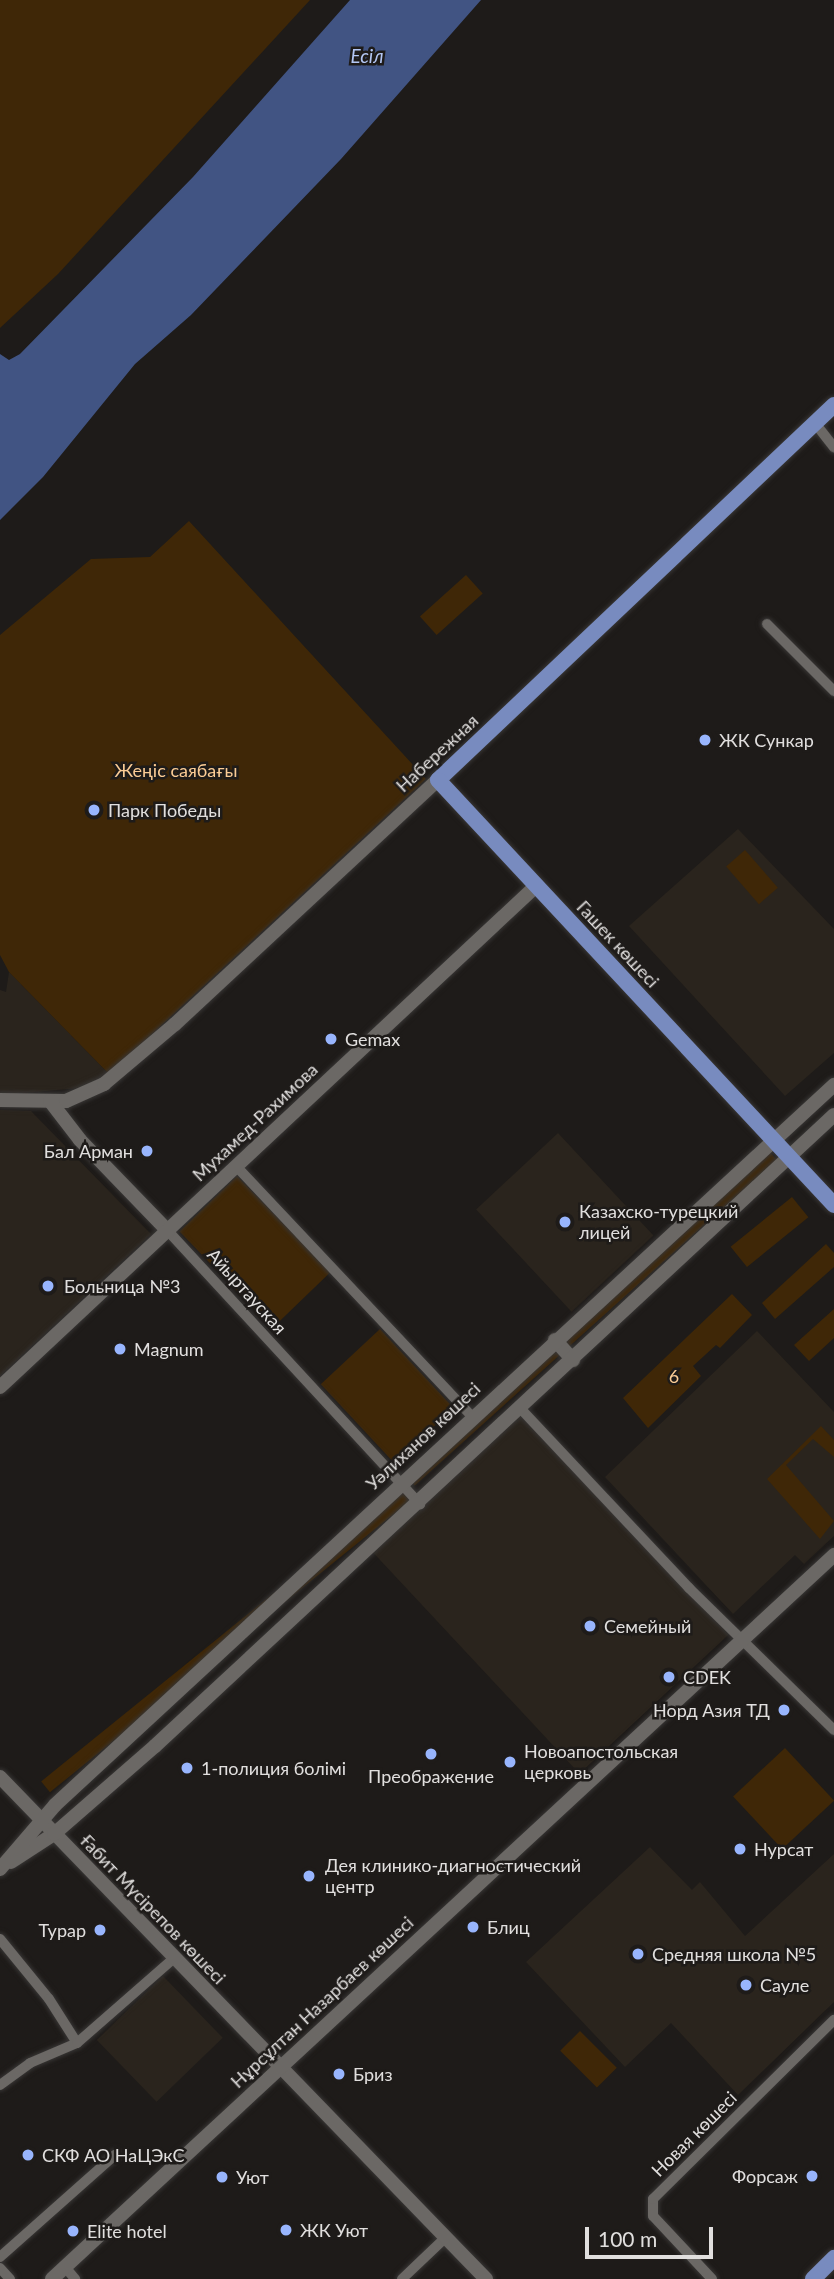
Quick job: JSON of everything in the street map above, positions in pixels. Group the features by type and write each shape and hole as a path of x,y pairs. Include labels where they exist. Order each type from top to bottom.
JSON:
{"main road":[{"name":"Набережная","path":"0,1100 50,1101 83,1096 115,1076 175,1024 438,780 834,405"},
{"name":"Гашек көшесі","path":"438,780 834,1205"},
{"name":"Мухамед-Рахимова","path":"0,1387 537,885"},
{"name":"Уәлиханов көшесі","path":"1,1868 41,1820 772,1137 834,1085"},
{"path":"70,1130 71,1109 83,1096"},
{"name":"Айыртауская","path":"50,1101 70,1130 167,1231"},
{"path":"1,1868 54,1834 420,1504 834,1115"},
{"path":"555,1340 573,1360"},
{"name":"Нұрсұлтан Назарбаев көшесі","path":"52,2279 834,1555"},
{"name":"Ғабит Мүсірепов көшесі","path":"0,1777 445,2238"},
{"path":"445,2238 485,2279"},
{"path":"813,2279 834,2258"}],"street":[{"path":"815,424 834,447"},
{"path":"767,624 834,690"},
{"path":"236,1166 472,1416"},
{"name":"Айыртауская","path":"167,1231 420,1504"},
{"path":"520,1408 834,1730"},
{"path":"0,1939 49,1999 77,2043"},
{"path":"0,2085 30,2063 77,2043 173,1959"},
{"name":"Новая көшесі","path":"712,2279 653,2216 653,2199 834,2020"},
{"path":"0,2258 115,2155"},
{"path":"402,2279 445,2238"},
{"path":"65,2267 75,2279"},
{"path":"0,2268 10,2279"}],"shaded area":[{"path":"738,829 834,929 834,1053 785,1096 629,926"},
{"path":"9,972 109,1074 80,1088 0,1095 0,990 6,992"},
{"name":"Больница №3","path":"0,1110 31,1111 151,1234 0,1376"},
{"name":"Казахско-турецкий лицей","path":"558,1133 653,1235 572,1312 476,1209"},
{"path":"757,1331 834,1412 834,1536 804,1564 795,1555 733,1614 605,1477"},
{"path":"522,1413 729,1635 579,1774 373,1552"},
{"path":"650,1847 692,1890 700,1882 745,1936 834,1854 834,2002 738,2095 671,2023 625,2067 526,1962"},
{"path":"163,1976 223,2038 157,2102 97,2040"}],"green space":[{"path":"0,0 310,0 58,274 0,328"},
{"name":"Жеңіс саябағы","path":"189,521 426,779 109,1074 9,972 0,955 0,635 91,559 150,557"},
{"path":"466,575 483,594 437,635 420,616"},
{"path":"745,850 778,888 759,904 726,866"},
{"path":"768,1150 777,1160 415,1486 406,1476"},
{"path":"237,1176 330,1272 273,1328 179,1232"},
{"path":"792,1197 808,1217 747,1267 731,1247"},
{"path":"826,1244 834,1253 834,1267 775,1319 762,1303"},
{"name":"6","path":"732,1294 752,1315 720,1348 716,1345 693,1366 701,1376 648,1428 623,1398"},
{"path":"834,1309 834,1338 809,1361 794,1345"},
{"path":"380,1329 454,1408 394,1463 321,1384"},
{"path":"821,1426 834,1440 834,1457 813,1439 786,1465 834,1521 820,1539 767,1479"},
{"path":"401,1490 410,1501 50,1792 41,1781"},
{"path":"785,1748 834,1801 782,1849 733,1796"},
{"path":"580,2031 617,2068 597,2088 560,2051"}],"water":[{"name":"Есіл","path":"350,0 481,0 341,159 191,315 135,364 43,477 0,520 0,354 9,360 20,354 193,177"}],"place":[{"name":"ЖК Сункар","path":"705,740"},
{"name":"Парк Победы","path":"94,810"},
{"name":"Gemax","path":"331,1039"},
{"name":"Бал Арман","path":"147,1151"},
{"name":"Казахско-турецкий лицей","path":"565,1222"},
{"name":"Больница №3","path":"48,1286"},
{"name":"Magnum","path":"120,1349"},
{"name":"Семейный","path":"590,1626"},
{"name":"CDEK","path":"669,1677"},
{"name":"Норд Азия ТД","path":"784,1710"},
{"name":"Преображение","path":"431,1754"},
{"name":"Новоапостольская церковь","path":"510,1762"},
{"name":"1-полиция болiмi","path":"187,1768"},
{"name":"Нурсат","path":"740,1849"},
{"name":"Дея клинико-диагностический центр","path":"309,1876"},
{"name":"Блиц","path":"473,1927"},
{"name":"Турар","path":"100,1930"},
{"name":"Средняя школа №5","path":"638,1954"},
{"name":"Сауле","path":"746,1985"},
{"name":"Бриз","path":"339,2074"},
{"name":"СКФ АО НаЦЭкС","path":"28,2155"},
{"name":"Форсаж","path":"812,2176"},
{"name":"Уют","path":"222,2177"},
{"name":"ЖК Уют","path":"286,2230"},
{"name":"Elite hotel","path":"73,2231"}]}
